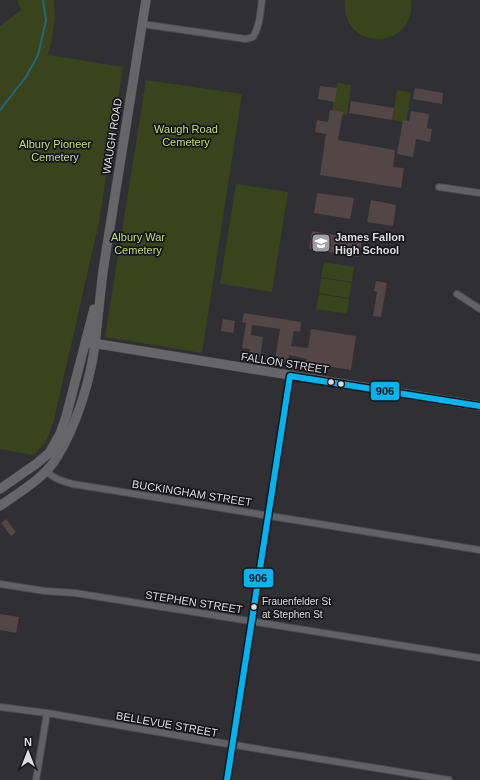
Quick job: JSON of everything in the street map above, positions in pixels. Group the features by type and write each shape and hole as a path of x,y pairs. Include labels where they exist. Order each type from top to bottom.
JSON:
{"main road":[{"name":"WAUGH ROAD","path":"0,506 37,479 56,459 74,422 91,368 95,345 102,276 146,0"},
{"name":"WAUGH ROAD","path":"0,489 49,453 60,434 86,342 102,276"},
{"name":"FALLON STREET","path":"86,342 95,345 480,406"}],"street":[{"path":"142,24 246,39 253,37 256,33 259,25 262,0"},
{"path":"439,187 480,193"},
{"path":"457,294 480,309"},
{"path":"227,780 253,622 290,376"},
{"name":"BUCKINGHAM STREET","path":"46,471 52,477 59,480 480,550"},
{"name":"STEPHEN STREET","path":"0,584 45,591 75,593 480,658"},
{"name":"BELLEVUE STREET","path":"0,706 449,780"},
{"path":"36,780 47,713"}],"green space":[{"name":"Albury Pioneer Cemetery","path":"17,0 54,0 55,16 48,55 123,67 99,222 54,420 46,442 34,455 0,449 0,26 21,10"},
{"path":"345,0 411,0 410,17 403,29 391,36 378,39 365,37 354,30 347,17"},
{"name":"Waugh Road Cemetery","path":"146,80 242,94 202,353 105,337"},
{"path":"337,83 351,85 347,115 332,113"},
{"path":"397,90 411,93 406,123 392,120"},
{"path":"236,184 288,192 272,292 220,284"},
{"path":"324,262 354,267 352,282 321,277"},
{"path":"321,278 352,283 349,298 319,293"},
{"path":"319,294 349,299 347,314 316,309"}],"building":[{"path":"320,86 337,88 335,102 318,99"},
{"path":"415,88 443,93 442,104 413,99"},
{"path":"351,101 394,108 392,120 349,113"},
{"path":"330,110 343,112 338,140 395,150 393,167 404,168 401,188 320,175 326,134 315,132 317,120 328,122"},
{"path":"411,111 429,114 427,128 432,129 430,142 416,139 413,157 397,154 403,120 409,121"},
{"path":"317,193 354,198 350,219 314,213"},
{"path":"371,200 396,205 393,226 367,222"},
{"path":"312,231 362,240 359,257 309,249"},
{"path":"376,281 387,283 381,317 373,316 377,292 374,291"},
{"path":"244,313 301,322 300,332 294,331 291,346 308,348 311,329 356,336 351,370 306,363 307,359 289,355 288,363 275,360 280,329 252,325 251,335 263,337 260,357 249,355 250,349 242,348 246,323 242,322"},
{"path":"223,319 235,321 233,333 221,331"},
{"path":"6,519 16,532 11,536 1,523"},
{"path":"0,614 19,617 16,633 0,630"}],"waterway":[{"path":"0,110 26,77 38,55 46,20 43,0"}],"transit line":[{"name":"906","path":"290,376 480,406"},
{"name":"906","path":"227,780 290,376"}],"place":[{"name":"James Fallon High School","path":"321,243"},
{"name":"Frauenfelder St at Stephen St","path":"254,607"}],"park label":[{"name":"Albury War Cemetery","path":"138,243"}]}
